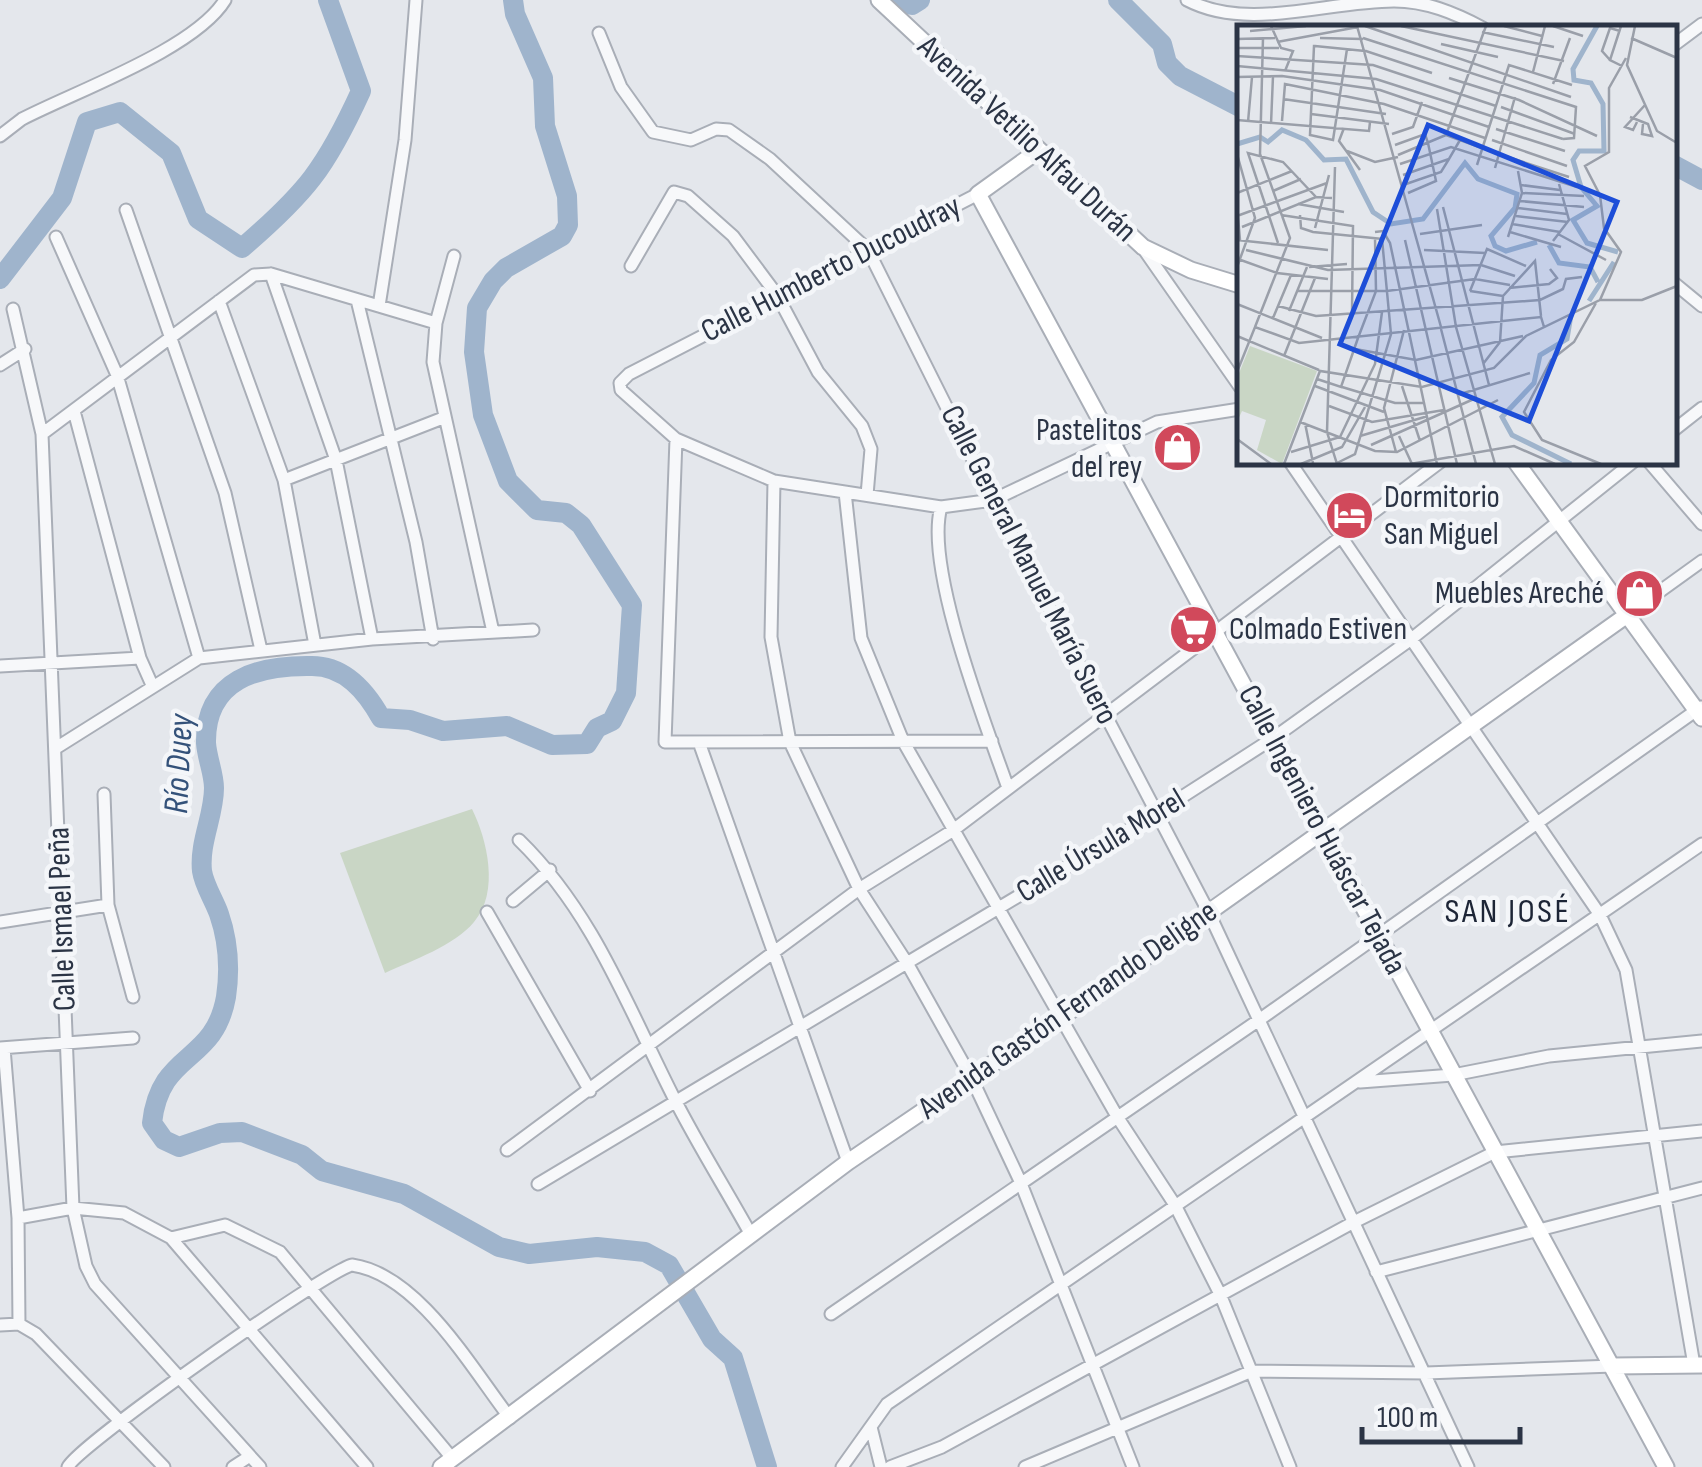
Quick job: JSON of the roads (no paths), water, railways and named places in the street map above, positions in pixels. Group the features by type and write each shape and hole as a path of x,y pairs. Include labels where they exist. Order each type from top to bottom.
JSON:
{"main road":[{"name":"Avenida Vetilio Alfau Durán","path":"878,0 1143,247 1237,284"},
{"name":"Calle Humberto Ducoudray","path":"978,194 1039,150"},
{"name":"Calle Ingeniero Huáscar Tejada","path":"978,194 1666,1467"},
{"path":"1518,465 1700,711"},
{"name":"Avenida Gastón Fernando Deligne","path":"447,1463 848,1162 1060,1018 1627,615"},
{"path":"1614,1366 1698,1365"}],"street":[{"path":"0,136 32,114 175,44 216,16 226,0"},
{"path":"378,306 405,140 416,0"},
{"path":"1188,0 1235,16 1394,1 1456,13 1477,25"},
{"path":"1677,43 1702,24"},
{"name":"Calle General Manuel María Suero","path":"598,33 621,87 653,132 691,140 716,129 729,130 770,159 868,250 992,500 1208,911 1468,1467"},
{"path":"631,266 669,196 680,192 733,236 777,295 818,372 862,426 871,450 868,495"},
{"name":"Calle Humberto Ducoudray","path":"676,439 624,396 620,383 777,295 978,194"},
{"path":"126,210 224,493 261,650"},
{"path":"56,236 116,376 199,658"},
{"path":"1143,247 1237,383"},
{"path":"454,256 436,324 434,362 443,418 493,632"},
{"path":"42,434 254,275 271,274 436,324"},
{"path":"271,274 336,460 372,639"},
{"path":"1677,285 1702,306"},
{"path":"358,300 433,639"},
{"path":"219,301 284,480 314,645"},
{"name":"Calle Ismael Peña","path":"13,309 42,434 73,1208 91,1279 260,1467"},
{"path":"0,365 25,349"},
{"path":"992,740 670,744 664,738 676,439 774,481 941,507 992,500 1157,422 1237,409"},
{"path":"74,410 140,658 152,685"},
{"path":"1677,428 1699,416"},
{"path":"284,480 443,418"},
{"path":"1292,465 1600,915 1626,970 1698,1365"},
{"path":"507,1150 859,890 952,831 1436,465"},
{"name":"Calle Úrsula Morel","path":"538,1184 1157,814 1272,739 1410,640 1629,465"},
{"path":"1652,465 1702,524"},
{"path":"774,481 771,637 790,742 859,890 907,963 972,1079 1020,1181 1134,1467"},
{"path":"845,492 862,638 903,741 996,910 1118,1118 1175,1206 1220,1294 1290,1467"},
{"path":"941,507 936,525 941,572 1008,788"},
{"name":"Avenida Gastón Fernando Deligne","path":"1627,615 1702,561"},
{"path":"56,748 199,658 372,639 433,639 533,630"},
{"path":"0,666 140,658"},
{"path":"831,1314 1700,711"},
{"path":"700,745 848,1162"},
{"path":"104,794 108,905 132,997"},
{"path":"519,840 550,870 590,927 676,1102 750,1233"},
{"path":"842,1467 887,1404 1702,844"},
{"path":"513,900 550,870"},
{"path":"0,922 108,905"},
{"path":"488,912 590,1090"},
{"path":"19,1324 18,1218 2,1048 132,1038"},
{"path":"1356,1082 1453,1075 1549,1056 1702,1041"},
{"path":"890,1467 942,1447 1354,1222 1495,1152 1702,1131"},
{"path":"1376,1272 1702,1188"},
{"path":"18,1218 73,1208 132,1214 171,1238 367,1467"},
{"path":"171,1238 217,1224 243,1230 280,1252 447,1463"},
{"path":"68,1467 117,1419 312,1288 352,1266 406,1289 510,1418"},
{"path":"0,1325 19,1324 51,1348 164,1467"},
{"path":"1025,1467 1252,1371 1426,1373 1614,1366"},
{"path":"871,1427 881,1467"},
{"path":"234,1467 250,1456"}],"waterway":[{"path":"0,279 62,198 87,122 120,112 171,153 198,219 242,248 312,178 337,140 361,91 328,0"},
{"name":"Río Duey","path":"513,0 515,14 543,78 545,126 567,196 568,225 562,236 506,268 477,308 474,352 483,415 508,481 537,510 566,513 581,525 632,605 626,693 612,721 597,728 587,744 552,745 507,726 443,731 410,720 381,718 353,682 324,667 292,666 254,673 225,690 208,721 206,743 214,788 202,860 203,876 224,934 226,997 220,1019 210,1035 165,1082 152,1123 164,1140 179,1147 220,1133 242,1132 302,1155 322,1171 404,1194 499,1247 529,1254 597,1247 645,1252 669,1265 712,1339 733,1358 767,1467"},
{"path":"881,0 912,5 920,0"},
{"path":"1118,0 1162,44 1167,63 1180,76 1237,105"},
{"path":"1677,167 1702,180"}],"place":[{"name":"Pastelitos del rey","path":"1177,448"},
{"name":"Dormitorio San Miguel","path":"1349,515"},
{"name":"Muebles Areché","path":"1639,593"},
{"name":"Colmado Estiven","path":"1194,629"}],"district":[{"name":"SAN JOSÉ","path":"1508,911"}]}
